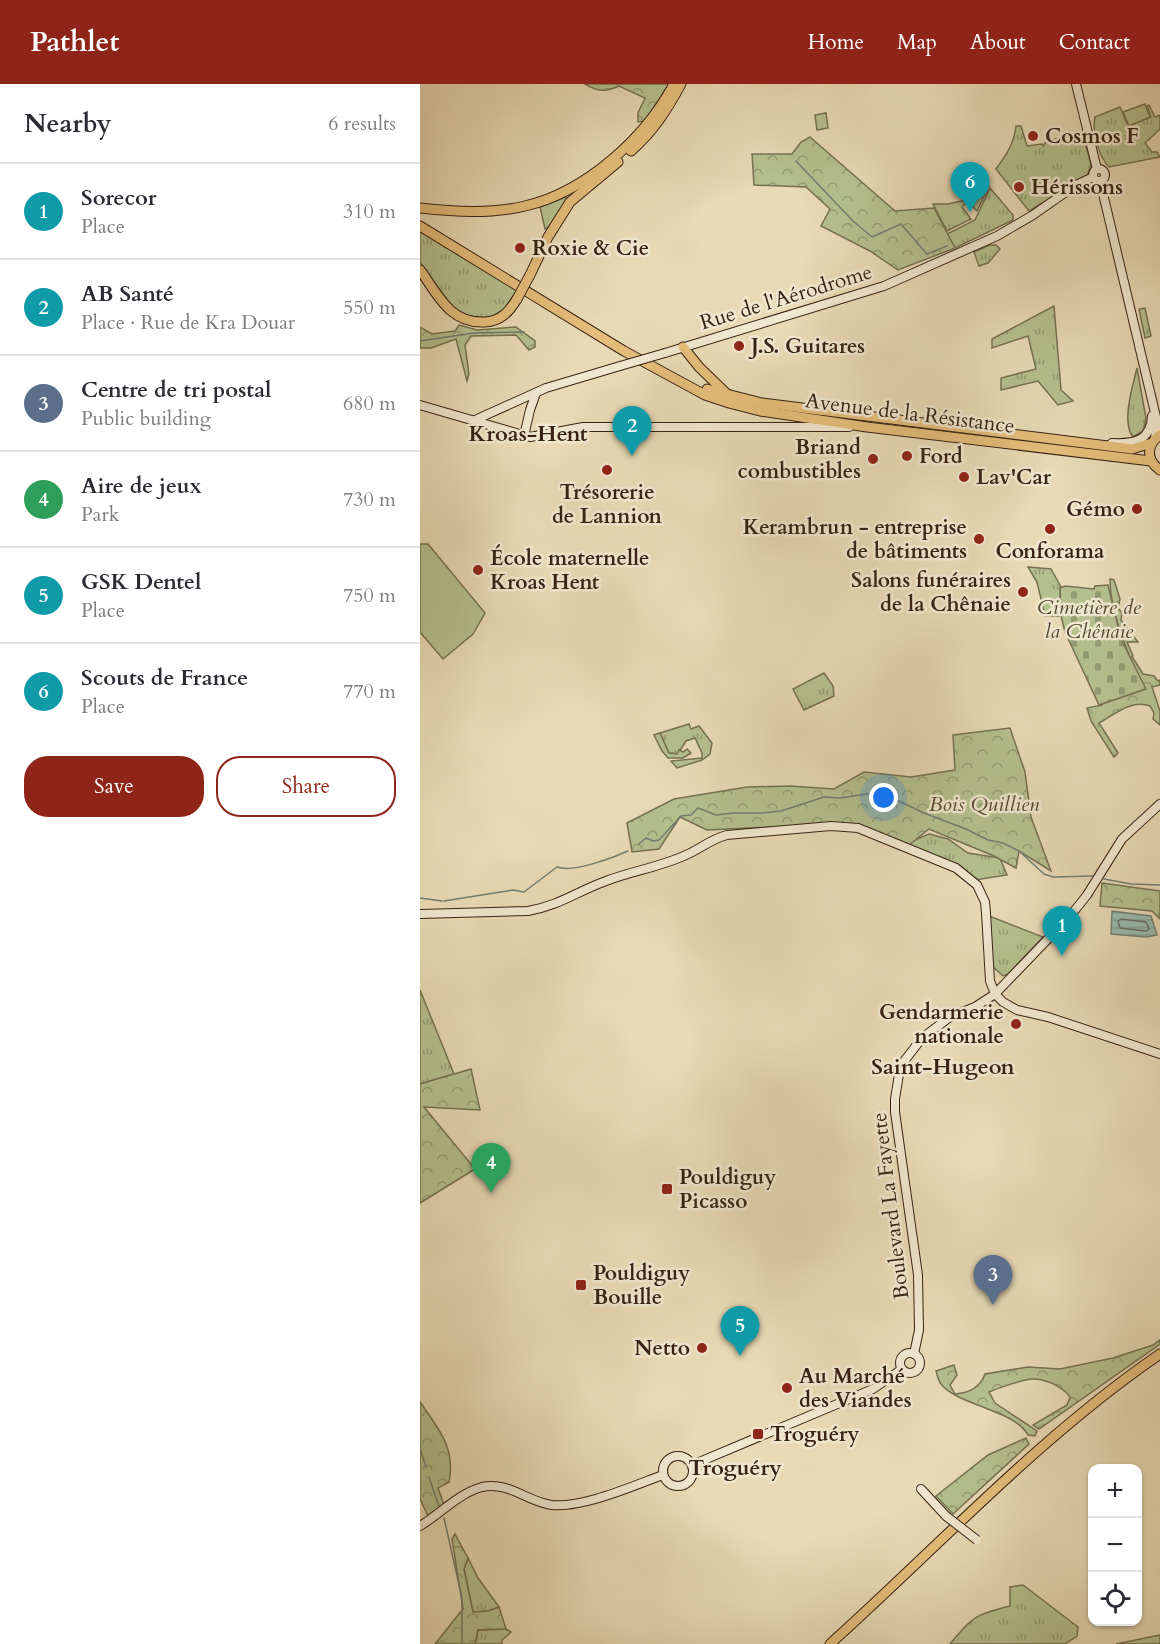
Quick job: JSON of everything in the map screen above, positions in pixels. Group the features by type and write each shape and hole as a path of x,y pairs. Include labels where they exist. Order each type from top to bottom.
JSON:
{"main road":[{"path":"420,208 461,212 492,211 527,206 563,191 594,173 631,144 658,112 674,84"},
{"path":"420,270 449,309 458,317 475,323 492,322 502,317 517,299 548,237 570,202 635,148 660,121 681,84"},
{"path":"1076,84 1096,176 1153,404 1157,426 1156,439 1149,452 1151,461 1160,471"},
{"name":"Rue de l'Aérodrome","path":"475,420 558,384 884,286 997,236 1033,215 1076,185 1096,176"},
{"name":"Avenue de la Résistance","path":"420,226 624,351 705,395 729,404 760,411 867,427 1151,461"},
{"path":"683,347 699,367 730,397"},
{"name":"Avenue de la Résistance","path":"671,377 730,397 762,404 1132,449 1156,439"},
{"path":"524,436 536,393"},
{"path":"1153,404 1160,418"},
{"path":"1068,440 1123,444 1139,440 1150,429 1153,404"},
{"path":"420,405 524,436 583,427 867,427"},
{"name":"Boulevard La Fayette","path":"914,1354 919,1330 920,1305 918,1275 895,1112 899,1074 913,1048 932,1029 995,994 1071,915 1087,895 1122,839 1160,804"},
{"path":"420,914 528,912 544,909 597,884 686,855 716,837 831,826 858,828 956,868 977,885 985,902 990,981 995,994 1003,1002 1017,1010 1048,1017 1160,1054"},
{"path":"907,1353 914,1354 920,1362 918,1369 908,1372 902,1369 900,1363 902,1357 907,1353"},
{"path":"830,1644 1059,1431 1115,1385 1160,1354"},
{"path":"692,1465 873,1389 902,1369"},
{"path":"674,1456 685,1457 692,1465 690,1480 682,1485 671,1485 663,1475 663,1465 674,1456"},
{"path":"420,1526 465,1495 481,1488 498,1486 508,1488 537,1502 568,1505 663,1475"},
{"path":"921,1489 946,1516 977,1540"}],"green space":[{"path":"585,84 669,84 645,121 638,122 638,113 645,98 619,86 602,90"},
{"path":"1145,104 1150,117 1129,126 1123,112"},
{"path":"1149,105 1155,117 1160,115 1160,129 1145,143 1152,152 1157,152 1160,157 1109,167 1097,143 1094,129 1095,117 1120,107 1128,126 1151,117 1147,106"},
{"path":"826,113 828,128 817,130 815,115"},
{"path":"1016,126 1021,126 1027,146 1042,144 1043,146 1047,141 1083,133 1091,165 1087,176 1029,211 996,169 1011,144"},
{"path":"810,137 895,211 934,208 955,248 898,270 870,251 821,226 830,209 806,187 754,185 752,154 792,154 801,142"},
{"path":"986,183 989,186 977,211 970,204 966,203 962,207 971,219 947,231 933,204 972,199"},
{"path":"990,188 1013,215 1013,220 955,248 947,234 975,220"},
{"path":"566,197 568,199 551,226 545,229 540,207"},
{"path":"420,232 517,290 505,308 490,318 472,318 461,314 449,302 420,262"},
{"path":"990,245 996,245 1000,249 988,263 979,266 974,252"},
{"path":"1054,306 1061,390 1073,401 1058,405 1038,381 1001,390 1001,378 1036,369 1028,336 992,348 992,339"},
{"path":"1145,308 1151,336 1145,338 1139,309"},
{"path":"459,325 477,330 516,327 535,341 535,347 529,350 516,335 471,336 465,345 469,374 467,381 456,339 431,348 420,348 420,327 432,334 455,331"},
{"path":"1137,368 1146,418 1143,431 1133,437 1128,422 1128,413"},
{"path":"420,544 428,544 485,613 473,634 443,659 420,632"},
{"path":"1028,567 1051,569 1061,587 1061,616 1045,616 1037,582"},
{"path":"1110,579 1114,580 1120,599 1118,608 1122,613 1121,620 1138,642 1127,642 1133,656 1130,658 1114,610"},
{"name":"Cimetière de la Chênaie","path":"1108,585 1121,639 1146,689 1099,705 1065,632 1061,616 1060,588 1065,586 1094,589 1095,586"},
{"path":"1133,658 1143,674 1160,680 1160,685 1152,687 1160,711 1160,725 1153,719 1154,713 1150,706 1143,704 1124,708 1099,723 1118,753 1114,757 1091,721 1087,708 1102,705"},
{"path":"824,673 833,686 834,696 804,710 793,689"},
{"path":"689,724 691,729 699,726 712,743 710,754 702,760 677,768 671,761 702,758 695,738 686,741 678,754 669,753 660,733"},
{"name":"Bois Quillien","path":"1010,728 1025,772 1031,817 1051,871 1019,851 1016,868 994,856 929,829 909,845 835,824 707,830 680,817 659,849 632,852 627,823 674,799 747,787 791,786 834,789 864,772 911,777 955,770 953,735"},
{"path":"660,733 669,753 677,754 679,750 683,752 687,749 691,753 683,758 668,758 654,735"},
{"path":"929,834 948,839 968,853 1000,858 1007,875 975,880 909,845 912,841"},
{"path":"1102,883 1160,891 1160,919 1152,911 1100,906"},
{"path":"989,916 1043,937 1008,974 1003,976 993,967"},
{"path":"420,990 454,1074 420,1084"},
{"path":"471,1069 480,1110 424,1107 475,1169 420,1203 420,1084"},
{"path":"1160,1340 1160,1344 1039,1429 1033,1425 1067,1405 1070,1397 1058,1386 1032,1379 989,1392 995,1403 1037,1431 1035,1436 1028,1435 1011,1419 960,1397 949,1391 941,1384 936,1371 954,1365 957,1375 950,1385 955,1394 969,1391 977,1386 985,1374 1028,1367 1060,1369 1113,1358 1153,1345"},
{"path":"420,1402 444,1439 451,1470 449,1482 438,1488 444,1505 428,1516 420,1499"},
{"path":"1026,1438 1029,1444 953,1514 936,1496 988,1455"},
{"path":"455,1534 468,1558 464,1569 473,1612 488,1611 499,1607 506,1629 478,1630 475,1644 435,1644 463,1609 452,1539"},
{"path":"468,1558 478,1578 499,1607 488,1611 473,1612 464,1569"},
{"path":"1023,1585 1078,1627 1077,1636 1065,1644 950,1644 970,1622 982,1614 1010,1606 1010,1587"},
{"path":"506,1629 511,1632 502,1640 502,1644 475,1644 478,1630"},
{"path":"1160,1635 1160,1644 1116,1644"}],"water":[{"path":"1112,911 1151,916 1157,935 1147,937 1111,934"}],"waterway":[{"path":"796,161 853,221 872,237 901,224 927,254 947,246"},
{"path":"420,341 474,333 524,332"},
{"path":"639,844 646,838 653,841 659,840 681,816 691,815 698,808 716,815 762,813 781,811 824,797 840,798 873,793 899,801 988,840 1003,843 1019,851 1044,874 1053,877 1093,876"},
{"path":"444,901 513,890 524,892 557,867 582,866 628,851"},
{"path":"1104,879 1131,884 1160,885"},
{"path":"420,898 442,901"},
{"path":"420,1448 426,1467"},
{"path":"429,1477 439,1506"},
{"path":"444,1518 462,1598 462,1644"}],"place":[{"name":"Cosmos F","path":"1033,136"},
{"name":"Hérissons","path":"1019,187"},
{"name":"Scouts de France","path":"970,212"},
{"name":"Roxie & Cie","path":"520,248"},
{"name":"J.S. Guitares","path":"739,346"},
{"name":"AB Santé","path":"632,456"},
{"name":"Ford","path":"907,456"},
{"name":"Briand combustibles","path":"873,459"},
{"name":"Trésorerie de Lannion","path":"607,470"},
{"name":"Lav'Car","path":"964,477"},
{"name":"Gémo","path":"1137,509"},
{"name":"Conforama","path":"1050,529"},
{"name":"Kerambrun - entreprise de bâtiments","path":"979,539"},
{"name":"École maternelle Kroas Hent","path":"478,570"},
{"name":"Salons funéraires de la Chênaie","path":"1023,592"},
{"name":"Sorecor","path":"1062,956"},
{"name":"Gendarmerie nationale","path":"1016,1024"},
{"name":"Pouldiguy Picasso","path":"667,1189"},
{"name":"Aire de jeux","path":"491,1193"},
{"name":"Pouldiguy Bouille","path":"581,1285"},
{"name":"Centre de tri postal","path":"993,1305"},
{"name":"Netto","path":"702,1348"},
{"name":"GSK Dentel","path":"740,1356"},
{"name":"Au Marché des Viandes","path":"787,1388"},
{"name":"Troguéry","path":"758,1434"}],"district":[{"name":"Kroas-Hent","path":"528,433"},
{"name":"Saint-Hugeon","path":"943,1066"},
{"name":"Troguéry","path":"735,1467"}]}
